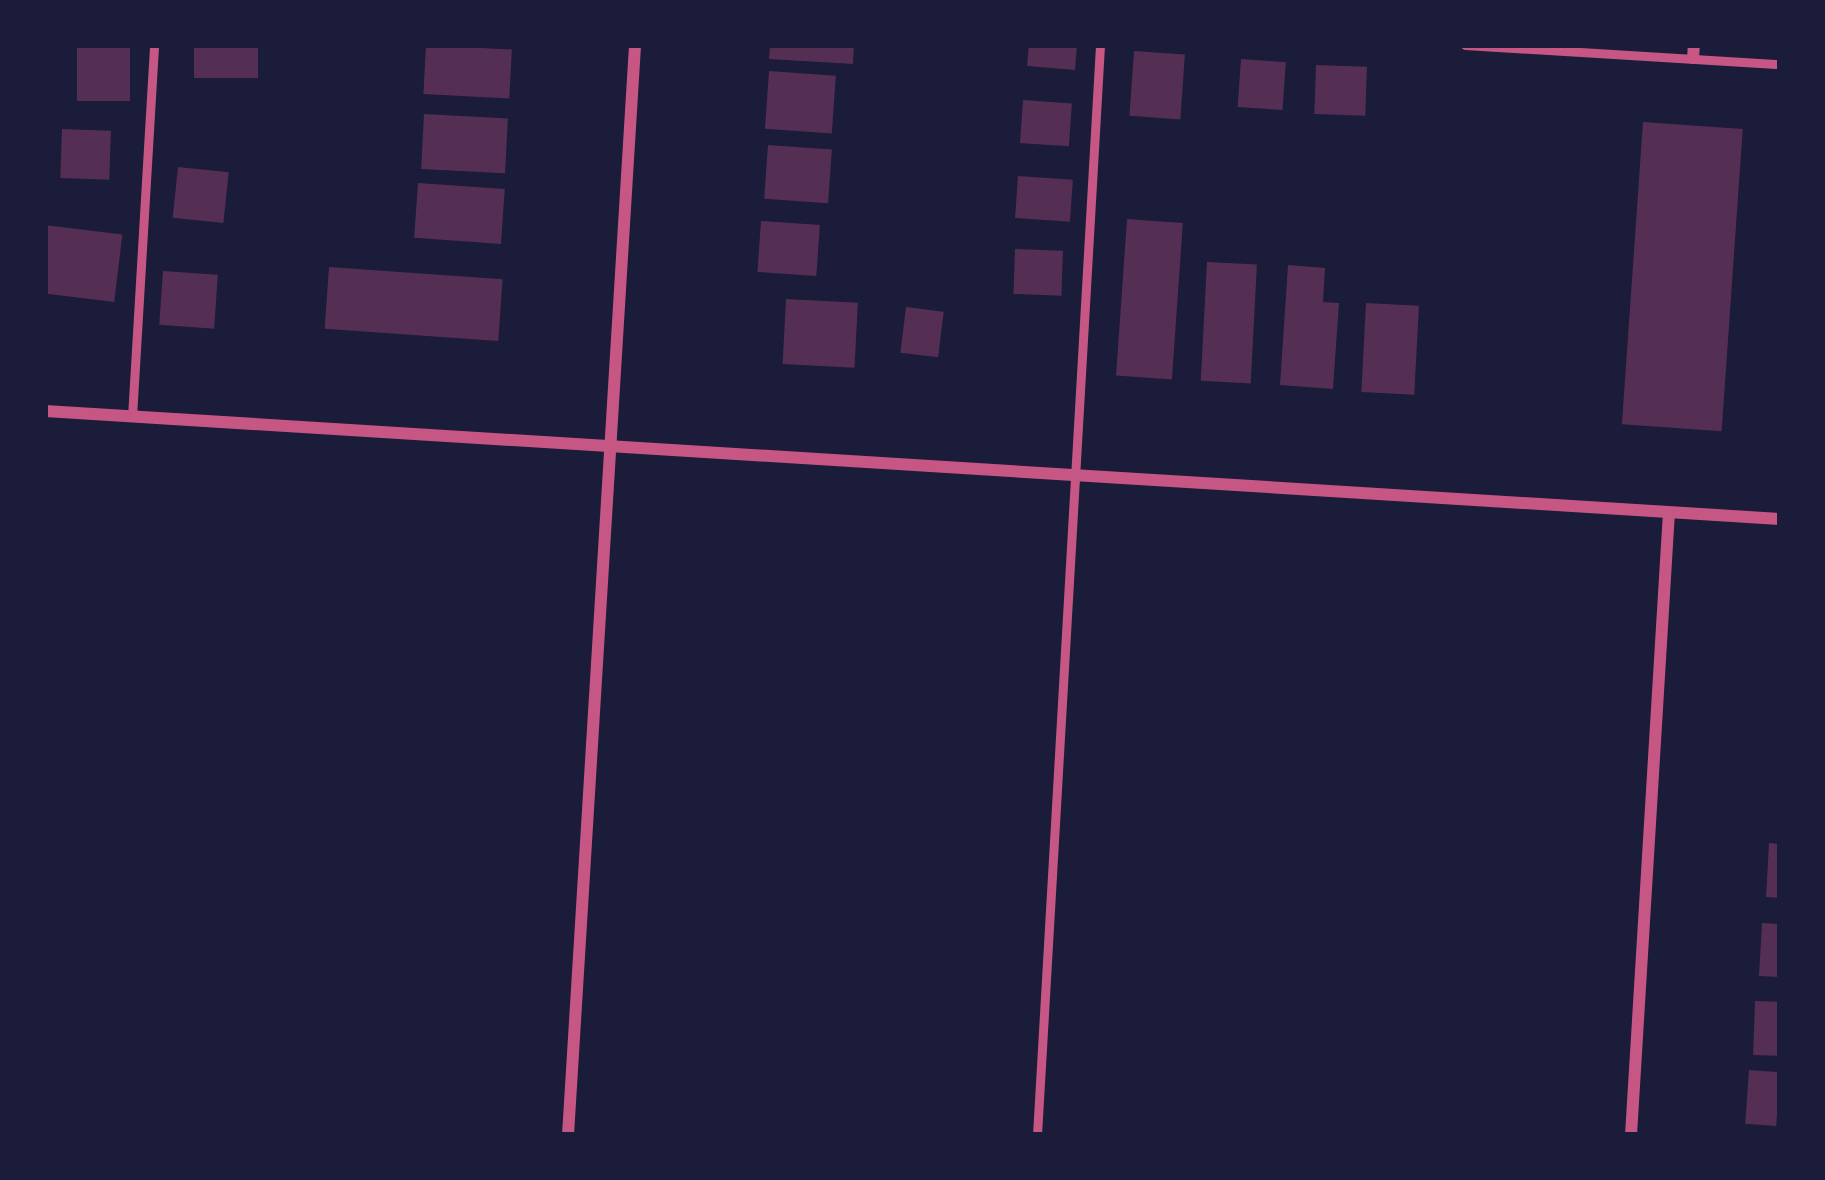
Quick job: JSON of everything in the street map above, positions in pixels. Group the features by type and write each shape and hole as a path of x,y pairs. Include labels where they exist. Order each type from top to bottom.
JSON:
{"street":[{"path":"568,1135 635,45"},
{"path":"45,411 1780,519"},
{"path":"1630,1135 1669,512"}],"lane":[{"path":"132,417 154,45"},
{"path":"1037,1135 1100,45"},
{"path":"1465,45 1693,52 1780,64"}],"building":[{"path":"77,45 130,45 130,101 77,101"},
{"path":"194,45 258,45 258,78 194,78"},
{"path":"426,45 512,50 509,98 423,94"},
{"path":"770,45 854,45 853,64 769,59"},
{"path":"1029,45 1077,45 1075,70 1027,66"},
{"path":"1134,51 1185,55 1180,119 1129,116"},
{"path":"1241,59 1286,62 1283,110 1238,107"},
{"path":"1316,65 1367,67 1365,116 1314,114"},
{"path":"769,71 836,76 832,134 765,129"},
{"path":"1023,100 1072,103 1069,146 1020,143"},
{"path":"424,114 508,118 505,173 421,169"},
{"path":"1643,122 1743,129 1722,431 1622,424"},
{"path":"62,129 111,131 109,180 60,178"},
{"path":"768,145 832,149 828,203 764,199"},
{"path":"178,167 229,172 223,223 173,218"},
{"path":"1018,176 1073,180 1070,222 1015,218"},
{"path":"418,183 505,189 501,244 414,238"},
{"path":"1127,219 1183,223 1172,380 1116,376"},
{"path":"761,221 820,225 816,276 757,272"},
{"path":"45,225 122,235 114,302 45,294"},
{"path":"1015,249 1063,251 1061,296 1013,294"},
{"path":"1207,262 1257,265 1251,383 1201,381"},
{"path":"1288,265 1325,268 1323,302 1339,303 1333,389 1280,385"},
{"path":"329,267 503,279 498,341 325,329"},
{"path":"163,271 218,275 214,329 159,325"},
{"path":"786,299 858,303 854,368 783,364"},
{"path":"1366,303 1419,306 1414,395 1361,392"},
{"path":"906,307 944,312 938,357 900,353"},
{"path":"1769,843 1780,844 1780,898 1766,897"},
{"path":"1762,923 1780,924 1780,977 1759,976"},
{"path":"1755,1001 1780,1002 1778,1056 1753,1055"},
{"path":"1749,1070 1780,1072 1776,1126 1745,1124"}]}
